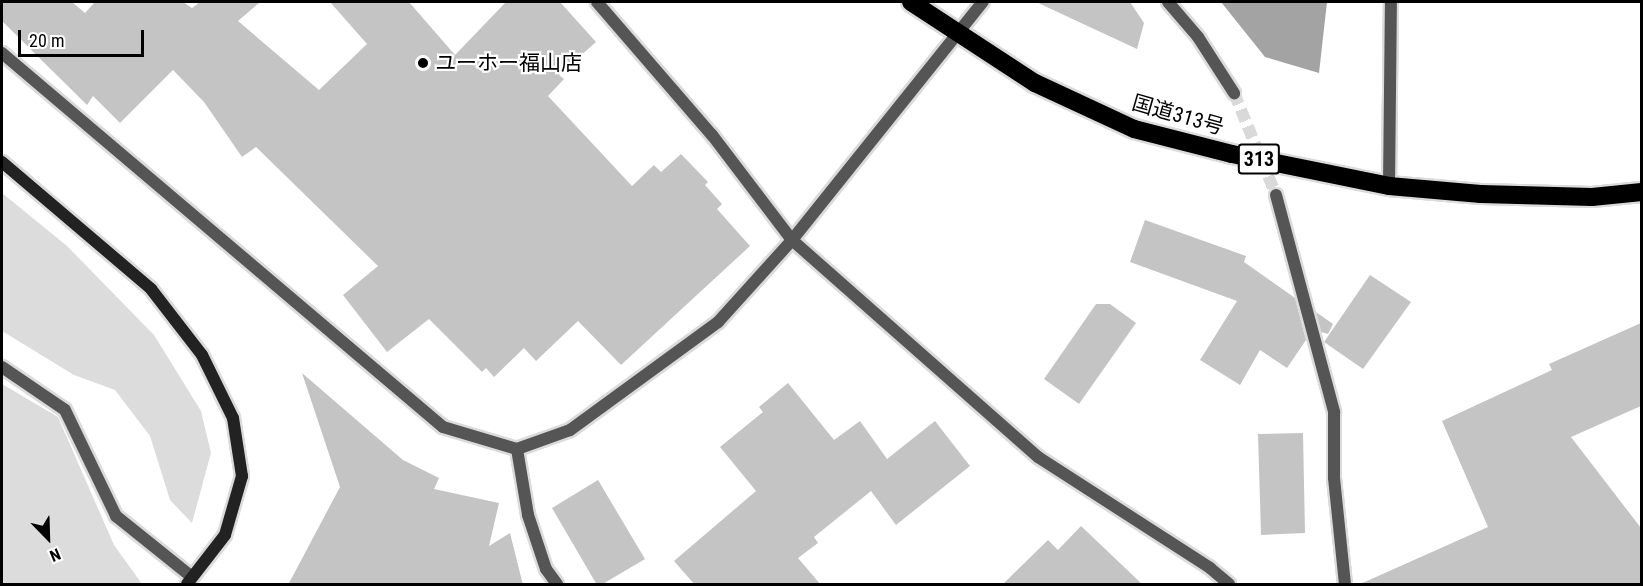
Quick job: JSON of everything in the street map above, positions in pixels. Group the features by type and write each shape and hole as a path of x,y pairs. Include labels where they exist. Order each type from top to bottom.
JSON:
{"highway":[{"name":"国道313号","path":"911,2 958,36 1035,83 1134,129 1232,154 1389,186 1514,195 1592,197 1641,192"}],"street":[{"path":"597,2 712,135 792,240 1038,457 1210,568 1229,585"},
{"path":"2,53 443,427 517,449 570,430 718,322 792,240 983,2"},
{"path":"1168,2 1198,37 1234,93"},
{"path":"1389,186 1391,2"},
{"path":"2,162 151,289 202,355 233,418 242,476 225,535 190,581 116,516 65,410 2,367"},
{"path":"1276,195 1335,412 1334,478 1345,585"},
{"path":"517,449 528,515 546,569 557,585"}],"shaded area":[{"path":"1221,2 1327,2 1319,73 1265,57"},
{"path":"2,193 67,246 154,335 201,411 211,453 192,523 170,500 150,436 115,390 74,375 2,331"},
{"path":"2,384 58,417 114,545 142,584 2,584"}],"building":[{"path":"2,2 72,2 85,13 95,2 183,2 192,8 200,2 260,2 238,21 319,90 367,44 330,2 409,2 455,55 506,2 560,2 596,42 559,75 564,79 548,96 632,186 654,165 661,172 681,154 708,182 705,185 722,204 717,209 750,246 621,365 578,321 536,361 524,348 494,377 486,368 482,372 429,319 387,352 343,295 378,266 256,147 242,157 204,102 173,70 120,123 93,96 87,105 2,21"},
{"path":"1036,2 1130,2 1144,23 1137,49"},
{"path":"1145,220 1246,256 1244,262 1295,298 1306,340 1287,368 1260,350 1240,385 1200,360 1237,301 1130,262"},
{"path":"1370,275 1411,302 1363,369 1324,342"},
{"path":"1096,304 1110,304 1136,323 1079,404 1044,379"},
{"path":"1316,312 1333,324 1328,334 1321,332"},
{"path":"1641,323 1641,406 1571,437 1641,528 1641,585 1358,585 1488,527 1442,421 1552,370 1549,364"},
{"path":"302,373 403,460 439,478 434,489 499,503 489,546 510,533 523,585 288,585 340,487"},
{"path":"788,383 834,440 860,421 887,459 935,421 970,466 896,525 871,491 814,537 818,543 798,558 821,585 695,585 674,561 756,491 720,447 763,412 759,407"},
{"path":"1303,433 1305,533 1261,535 1258,434"},
{"path":"598,480 645,559 601,585 597,585 552,508"},
{"path":"1081,526 1143,585 1002,585 1048,540 1058,550"}],"tunnel":[{"path":"1234,93 1276,195"}],"place":[{"name":"ユーホー福山店","path":"423,63"}]}
